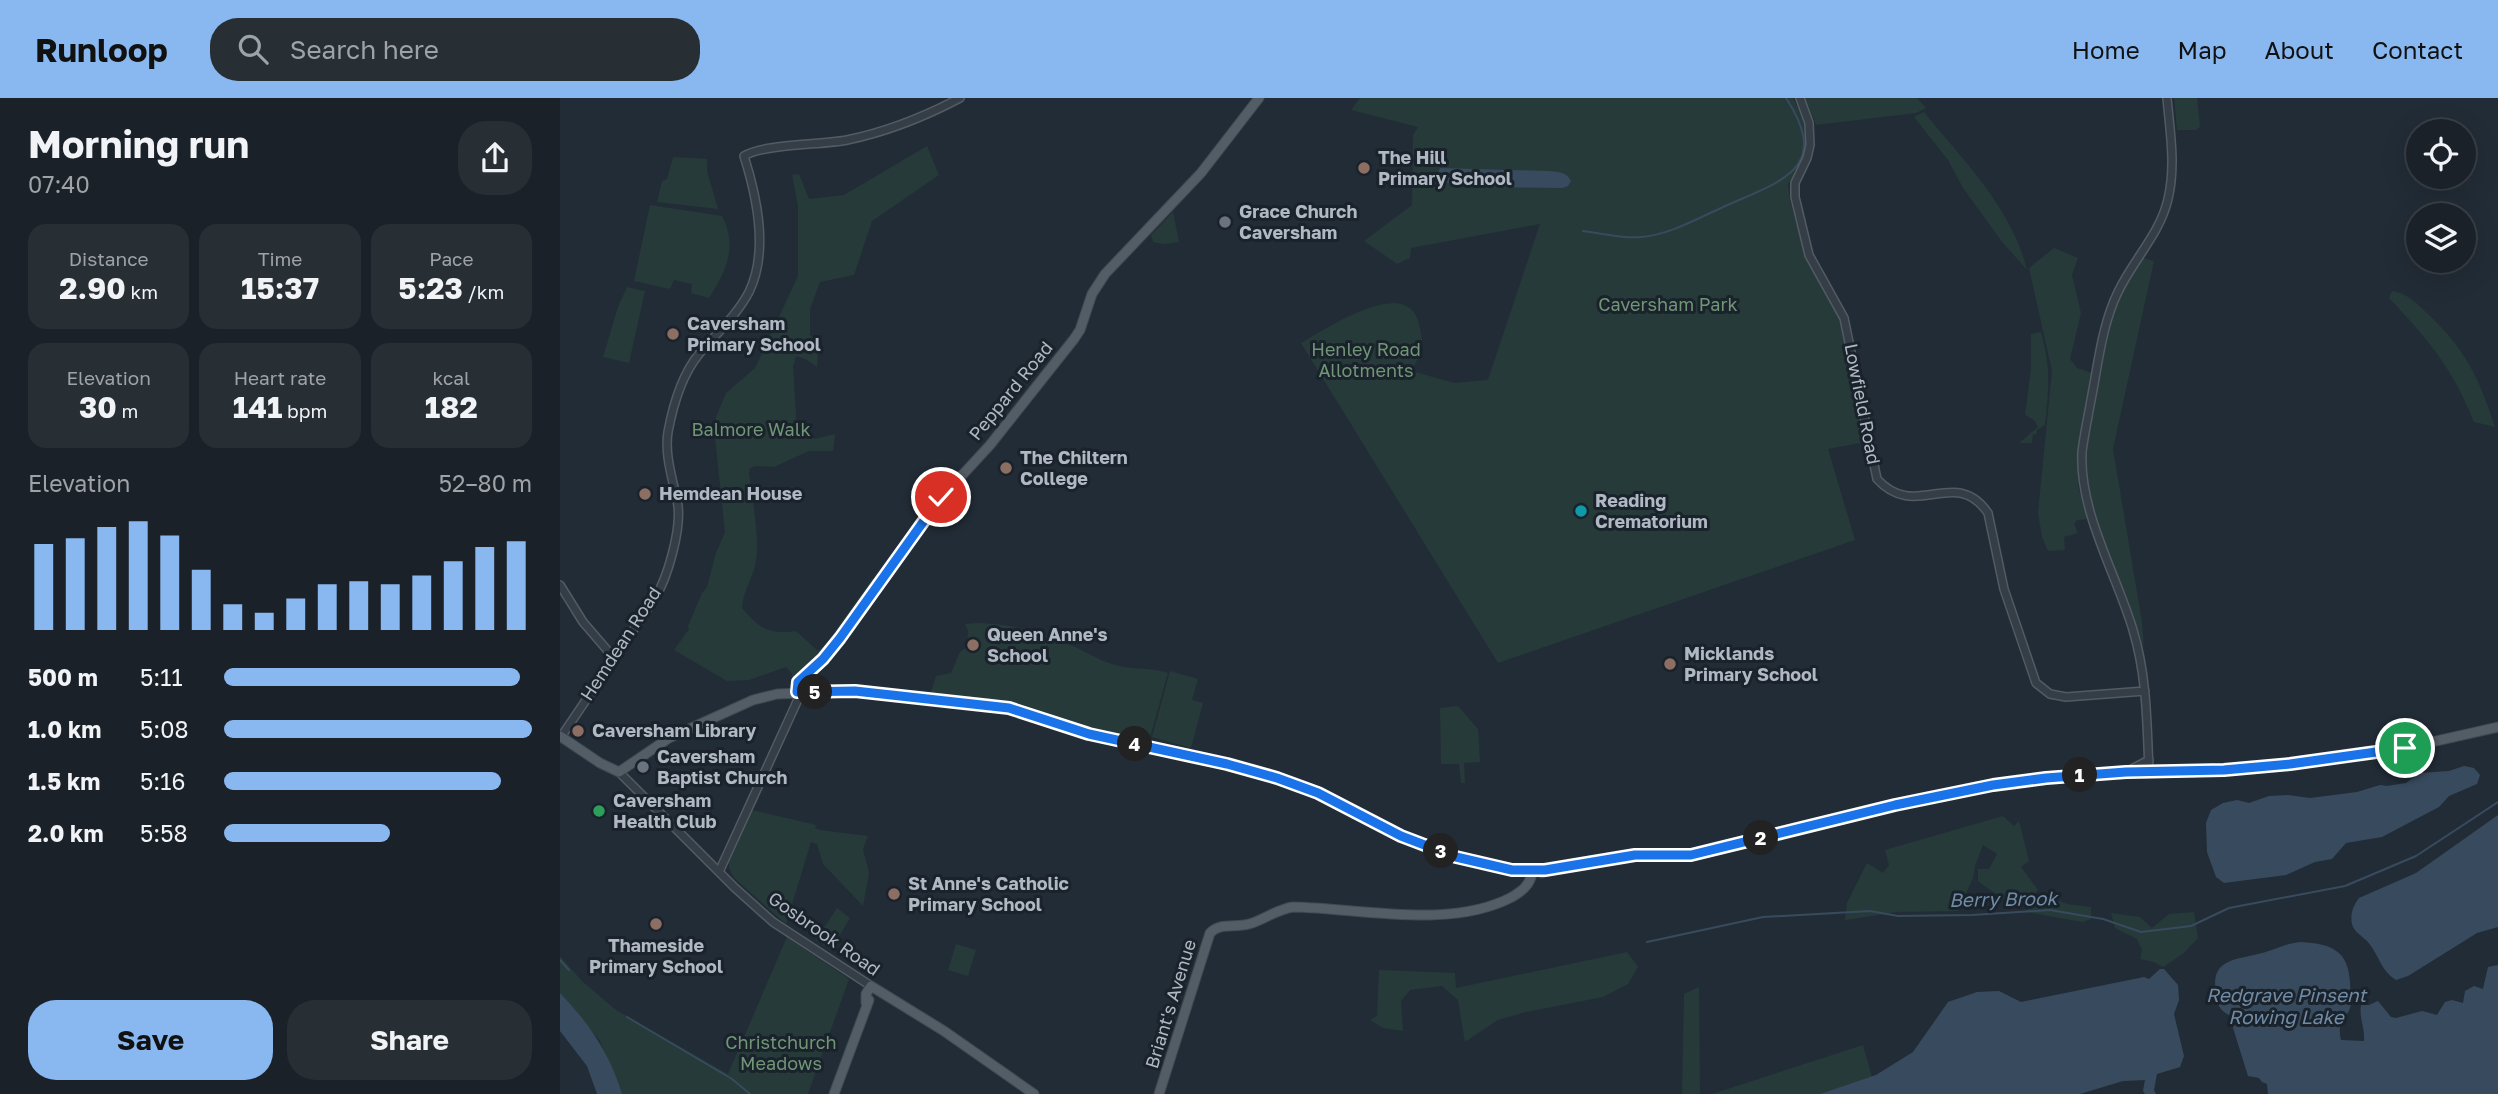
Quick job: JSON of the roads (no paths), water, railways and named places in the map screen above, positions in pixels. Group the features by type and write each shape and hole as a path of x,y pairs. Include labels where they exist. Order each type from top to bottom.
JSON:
{"main road":[{"name":"Peppard Road","path":"797,692 798,682 823,659 840,638 932,509 990,445 1074,339 1100,280 1224,146 1259,98"},
{"path":"561,737 600,763 619,772 658,744 679,733 753,700 797,692 855,691 1009,708 1089,734 1227,764 1277,778 1318,793 1401,836 1456,857 1528,872 1635,855 1691,855 1895,805 1993,785 2126,772 2224,770 2353,756 2445,740 2498,727"},
{"name":"Briant's Avenue","path":"1159,1094 1210,933 1217,927 1252,923 1293,907 1372,914 1468,911 1506,900 1524,888 1528,872"},
{"path":"834,1094 873,988"},
{"name":"Gosbrook Road","path":"873,988 944,1031 1034,1094"}],"street":[{"name":"Hemdean Road","path":"561,737 658,593 677,533 678,508 667,439 677,394 691,365 735,312 753,282 758,253 757,210 753,183 744,156 752,152 871,134 919,119 960,98"},
{"name":"Lowfield Road","path":"1800,98 1808,116 1810,145 1796,183 1794,197 1809,255 1844,318 1877,478 1889,490 1904,496 1921,497 1956,492 1970,496 1983,506 1988,513 2004,589 2017,632 2031,673 2040,687 2050,694 2066,697 2145,691"},
{"path":"2149,772 2145,691 2133,630 2102,542 2091,520 2084,488 2082,453 2112,306 2125,279 2158,228 2168,201 2172,162 2167,98"},
{"path":"560,585 583,622 614,658"},
{"path":"722,875 725,862 798,699 797,692"},
{"path":"2149,758 2161,772"},
{"path":"2126,772 2149,758"},
{"name":"Gosbrook Road","path":"619,772 722,875 774,922 873,988"},
{"path":"856,976 866,1001"}],"water":[{"path":"1440,168 1554,172 1564,174 1571,181 1568,186 1562,188 1476,187 1438,182 1436,178"},
{"path":"2464,766 2474,768 2480,775 2477,784 2449,796 2439,807 2382,837 2346,843 2332,859 2315,862 2286,875 2224,883 2216,877 2207,852 2206,823 2211,810 2223,803 2237,800 2249,803 2269,796 2310,798 2357,792 2380,785 2406,783 2419,773 2449,771"},
{"path":"2498,815 2498,927 2477,933 2408,976 2396,980 2386,972 2371,946 2353,927 2352,913 2357,901 2416,873"},
{"name":"Redgrave Pinsent Rowing Lake","path":"2301,942 2321,944 2336,950 2346,962 2351,1002 2341,1024 2341,1040 2364,1041 2361,1005 2378,1001 2391,1017 2396,1018 2422,1011 2437,1015 2445,1002 2452,1000 2463,1003 2465,991 2474,986 2483,989 2488,967 2498,965 2498,1094 2268,1094 2267,1084 2259,1078 2248,1076 2229,1015 2218,1003 2215,982 2217,973 2226,963"},
{"path":"2160,969 2164,969 2178,985 2179,1000 2174,1014 2184,1056 2180,1067 2157,1074 2154,1090 2156,1094 2145,1094 2145,1080 2123,1081 2080,1094 1820,1094 1876,1075 1913,1052 1948,1002 1977,992 1999,991 2021,1002 2144,977 2149,979"},
{"path":"560,993 597,1040 622,1094 597,1094 587,1066 560,1031"}],"waterway":[{"path":"1583,231 1619,237 1651,236 1672,230 1779,181 1792,171 1801,158 1804,142 1799,123 1786,98"},
{"name":"Berry Brook","path":"1647,942 1763,917 1870,911 1898,916 2050,910 2103,919 2141,932 2191,926 2229,908 2345,886 2416,856 2498,802"},
{"path":"560,960 569,970"},
{"path":"627,1017 732,1079 750,1094"}],"place":[{"name":"The Hill Primary School","path":"1364,168"},
{"name":"Grace Church Caversham","path":"1225,222"},
{"name":"Caversham Primary School","path":"673,334"},
{"name":"The Chiltern College","path":"1006,468"},
{"name":"Hemdean House","path":"645,494"},
{"name":"Reading Crematorium","path":"1581,511"},
{"name":"Queen Anne's School","path":"973,645"},
{"name":"Micklands Primary School","path":"1670,664"},
{"name":"Caversham Library","path":"578,731"},
{"name":"Caversham Baptist Church","path":"643,767"},
{"name":"Caversham Health Club","path":"599,811"},
{"name":"St Anne's Catholic Primary School","path":"894,894"},
{"name":"Thameside Primary School","path":"656,924"}],"park label":[{"name":"Caversham Park","path":"1668,305"},
{"name":"Henley Road Allotments","path":"1366,360"},
{"name":"Balmore Walk","path":"751,430"},
{"name":"Christchurch Meadows","path":"781,1053"}]}
